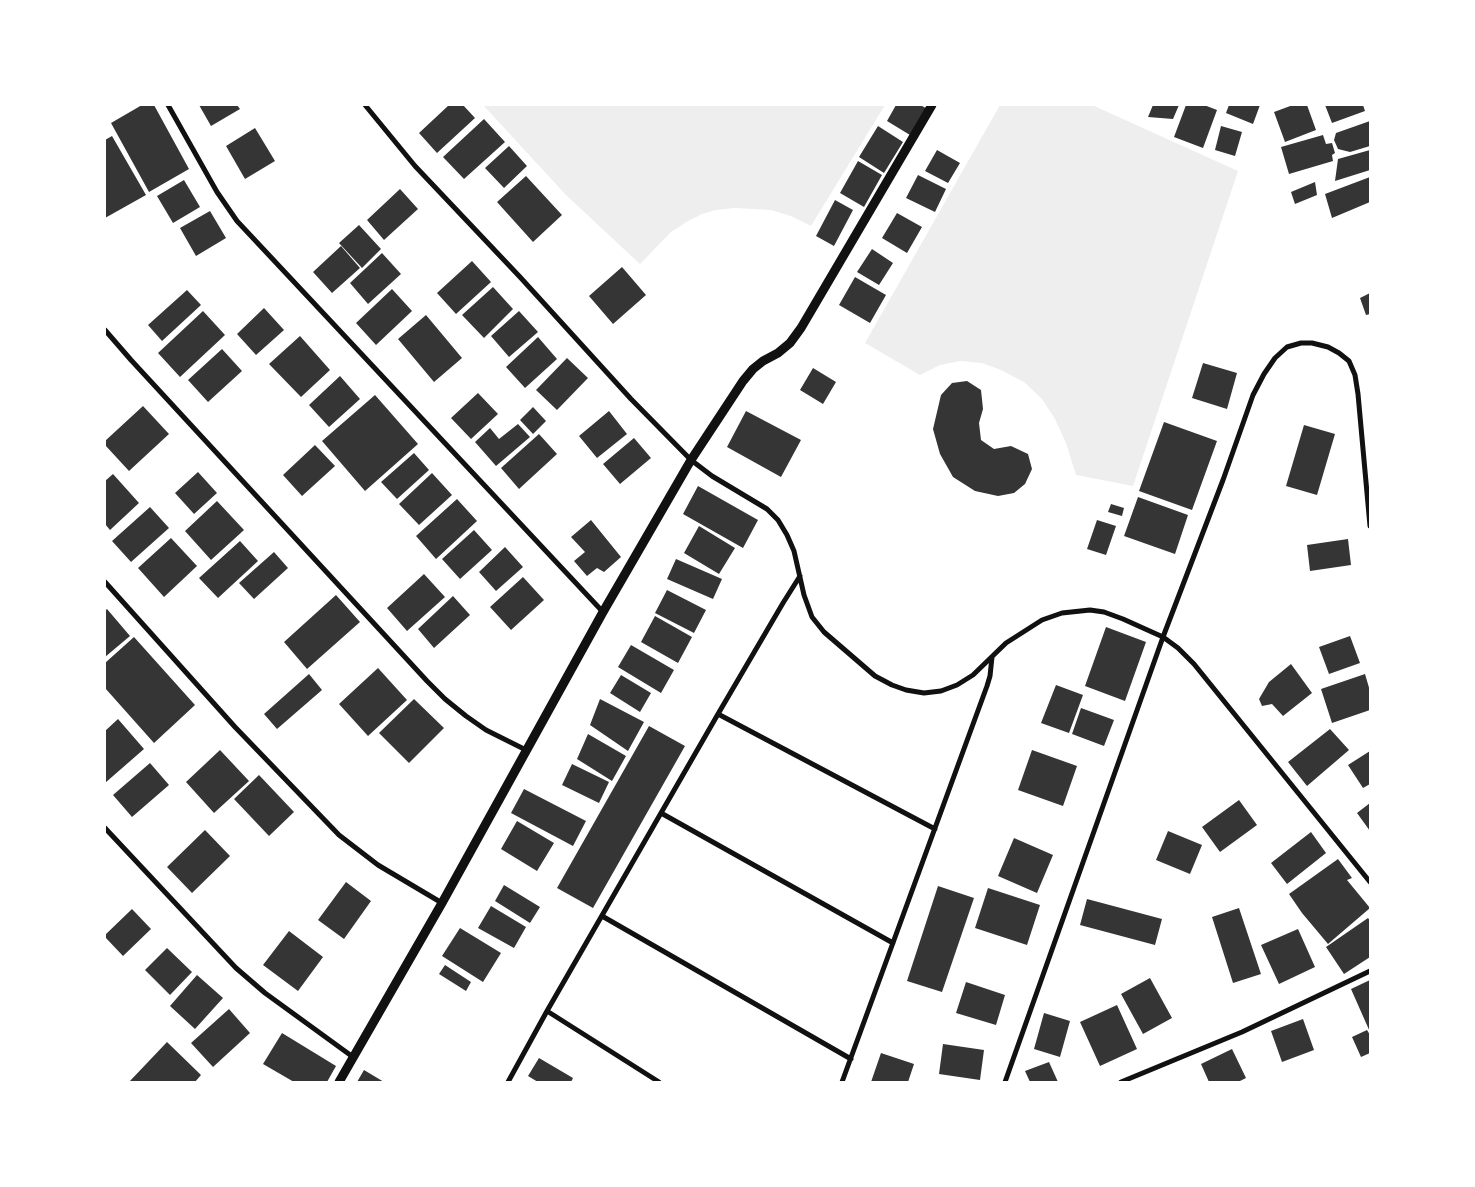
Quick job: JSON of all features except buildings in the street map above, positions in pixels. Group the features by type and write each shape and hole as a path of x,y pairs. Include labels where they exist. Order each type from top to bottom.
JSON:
{"street":[{"path":"168,105 217,192 237,221 603,612"},
{"path":"365,105 415,166 520,277 631,399 691,460 712,476 767,509 778,520 794,551 804,595 812,618 824,632 875,676 906,690 941,691 957,685 973,675 1006,643 1042,620 1076,610 1104,612 1123,619 1163,637 1178,648 1194,664 1370,882"},
{"path":"338,1082 442,902 603,612 691,460 752,369 778,354 800,328 932,105"},
{"path":"105,330 433,687 466,716 486,730 526,750"},
{"path":"1004,1082 1163,637 1253,395 1275,358 1287,347 1301,343 1312,343 1339,352 1350,361 1355,375 1358,394 1370,526"},
{"path":"508,1082 718,714 800,576"},
{"path":"105,582 235,727 339,835 378,865 442,902"},
{"path":"842,1082 990,676 992,657"},
{"path":"718,714 935,829"},
{"path":"661,813 893,943"},
{"path":"105,828 236,968 265,993 353,1057"},
{"path":"602,916 850,1059"},
{"path":"1122,1082 1242,1032 1370,970"},
{"path":"548,1011 659,1082"}],"shaded area":[{"path":"483,105 885,105 811,226 791,216 771,210 735,208 716,210 702,214 671,232 640,264 566,195"},
{"path":"1000,105 1092,105 1238,171 1133,486 1076,475 1066,443 1055,419 1042,399 1024,382 982,363 960,361 940,365 920,375 865,343"}]}
